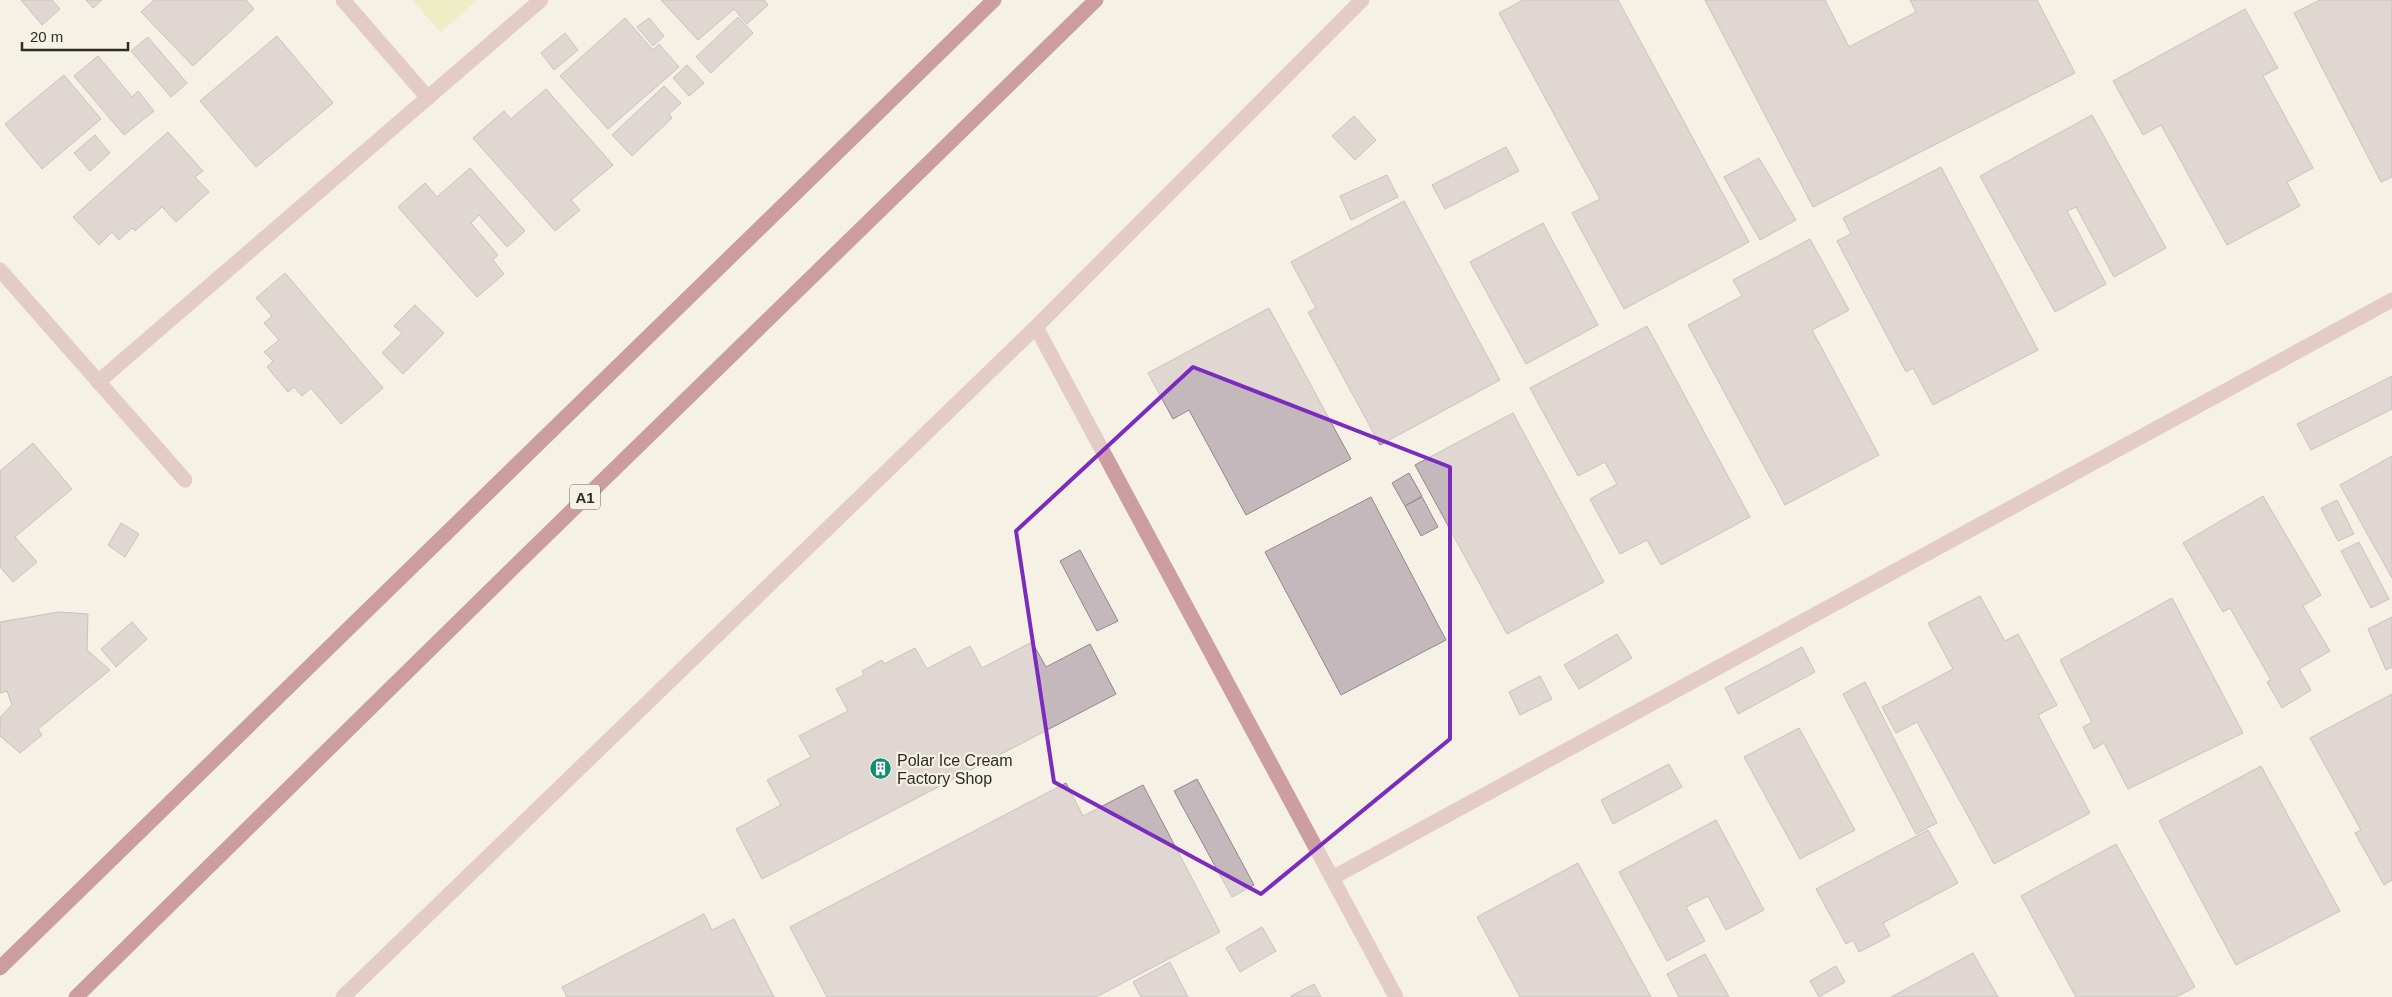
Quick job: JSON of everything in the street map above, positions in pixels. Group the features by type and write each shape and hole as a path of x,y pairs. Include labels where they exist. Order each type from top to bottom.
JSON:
{"highway":[{"path":"0,968 994,0"},
{"name":"A1","path":"76,997 514,566 1096,0"}],"street":[{"path":"343,0 428,98"},
{"path":"98,382 541,0"},
{"path":"343,997 1036,328 1362,0"},
{"path":"0,270 185,480"},
{"path":"1332,878 2392,300"},
{"path":"1036,328 1396,997"}],"highlighted area":[{"path":"1193,367 1450,467 1450,739 1261,894 1054,782 1016,531"}],"green space":[{"path":"412,0 477,0 441,32"}],"building":[{"path":"21,0 52,0 60,9 42,25"},
{"path":"86,0 102,0 93,8"},
{"path":"154,0 246,0 254,9 193,66 141,12"},
{"path":"661,0 764,0 768,5 747,24 734,9 698,40"},
{"path":"1523,0 1618,0 1749,242 1624,309 1572,213 1600,199 1499,13"},
{"path":"1705,0 1825,0 1849,47 1916,12 1910,0 2037,0 2075,73 1813,207"},
{"path":"2320,0 2392,0 2392,177 2381,182 2294,13"},
{"path":"2245,9 2278,68 2263,76 2313,168 2287,182 2300,206 2227,245 2161,125 2143,135 2113,81"},
{"path":"738,17 753,33 711,73 696,57"},
{"path":"625,18 653,50 659,44 679,67 608,129 560,76"},
{"path":"649,18 664,36 653,46 637,27"},
{"path":"565,33 578,50 554,70 541,53"},
{"path":"277,36 333,103 256,167 200,101"},
{"path":"148,37 187,83 171,97 131,51"},
{"path":"98,56 132,97 138,91 154,111 124,135 74,76"},
{"path":"687,65 704,83 689,96 673,78"},
{"path":"64,75 101,119 42,169 5,124"},
{"path":"664,86 681,103 669,114 672,118 632,156 612,135"},
{"path":"546,89 613,165 571,200 580,210 555,231 473,138 504,111 511,119"},
{"path":"2092,115 2166,248 2114,277 2076,207 2067,211 2106,284 2055,312 1980,176"},
{"path":"1354,116 1376,140 1355,160 1332,136"},
{"path":"168,132 203,171 195,177 209,192 176,222 162,207 135,231 132,228 119,240 112,232 99,245 73,217"},
{"path":"95,135 110,153 90,171 74,153"},
{"path":"1506,147 1519,171 1445,209 1432,185"},
{"path":"1759,158 1796,220 1760,240 1724,177"},
{"path":"1941,167 2038,350 1933,405 1913,368 1906,372 1837,241 1851,234 1843,218"},
{"path":"470,168 525,231 507,247 479,215 471,223 498,255 493,260 504,274 477,297 398,207 425,183 437,197"},
{"path":"1387,175 1398,197 1351,220 1340,196"},
{"path":"1404,201 1500,380 1380,445 1308,312 1316,308 1291,262"},
{"path":"1543,223 1598,325 1526,364 1470,262"},
{"path":"1810,239 1849,310 1812,330 1879,455 1785,505 1688,325 1742,296 1733,280"},
{"path":"285,273 383,388 341,424 311,388 302,396 294,387 288,392 267,367 273,361 264,352 279,340 264,323 272,316 256,298"},
{"path":"415,305 444,333 403,374 382,353 402,333 394,326"},
{"path":"1269,308 1351,459 1246,515 1189,410 1173,419 1148,373"},
{"path":"1647,326 1750,517 1661,565 1647,540 1620,554 1590,499 1617,484 1605,462 1578,476 1530,388"},
{"path":"2392,376 2392,409 2311,450 2297,424"},
{"path":"1513,413 1604,582 1507,634 1415,465"},
{"path":"33,443 72,489 15,537 37,562 13,582 0,567 0,471"},
{"path":"2392,456 2392,578 2340,485"},
{"path":"1409,473 1422,496 1405,506 1392,483"},
{"path":"2263,496 2321,595 2303,606 2330,651 2299,669 2311,690 2282,708 2267,682 2271,680 2230,608 2223,612 2183,543"},
{"path":"1371,497 1446,640 1341,695 1265,552"},
{"path":"1422,497 1438,527 1421,536 1405,506"},
{"path":"2337,500 2354,534 2338,541 2321,508"},
{"path":"121,523 139,534 125,557 108,545"},
{"path":"2359,542 2389,599 2371,608 2341,551"},
{"path":"1080,550 1118,621 1097,631 1060,561"},
{"path":"1980,596 2005,641 2018,634 2057,705 2038,715 2090,813 1994,864 1917,722 1896,733 1882,707 1953,669 1928,623"},
{"path":"2172,598 2243,733 2128,789 2104,743 2094,749 2083,727 2092,722 2060,660"},
{"path":"59,612 88,614 87,650 110,670 38,729 42,735 20,753 0,736 0,717 12,705 7,691 0,693 0,622"},
{"path":"2392,617 2392,667 2386,670 2368,629"},
{"path":"132,622 147,639 116,667 101,649"},
{"path":"1617,634 1632,658 1579,689 1564,665"},
{"name":"Polar Ice Cream Factory Shop","path":"1032,642 1046,667 1090,644 1116,694 762,879 736,829 781,805 767,780 811,757 799,736 848,711 836,689 864,675 862,671 882,660 884,664 915,648 927,669 970,646 982,668"},
{"path":"1802,647 1815,672 1738,714 1725,688"},
{"path":"1540,676 1552,699 1520,715 1509,692"},
{"path":"1865,682 1937,823 1916,834 1843,694"},
{"path":"2392,694 2392,880 2384,885 2355,833 2361,830 2310,738"},
{"path":"1799,728 1855,830 1800,859 1744,757"},
{"path":"1669,764 1682,787 1613,824 1601,800"},
{"path":"2261,766 2340,911 2236,965 2159,821"},
{"path":"1197,779 1254,885 1232,897 1174,791"},
{"path":"1066,783 1083,816 1143,785 1220,932 1096,997 827,997 790,927"},
{"path":"1716,820 1764,910 1726,930 1708,896 1686,907 1705,941 1667,961 1619,872"},
{"path":"1928,830 1958,883 1883,923 1890,936 1859,952 1853,940 1846,944 1816,889"},
{"path":"2116,844 2195,987 2176,997 2076,997 2021,896"},
{"path":"1578,863 1651,997 1520,997 1477,917"},
{"path":"704,914 712,930 734,919 774,997 567,997 562,987"},
{"path":"1262,927 1276,951 1240,972 1226,948"},
{"path":"1973,953 1998,997 1891,997"},
{"path":"1705,954 1729,997 1679,997 1667,974"},
{"path":"1170,962 1188,997 1141,997 1133,982"},
{"path":"1836,966 1845,982 1819,997 1810,981"},
{"path":"1314,984 1321,997 1291,996"}],"place":[{"name":"Polar Ice Cream Factory Shop","path":"881,769"}]}
